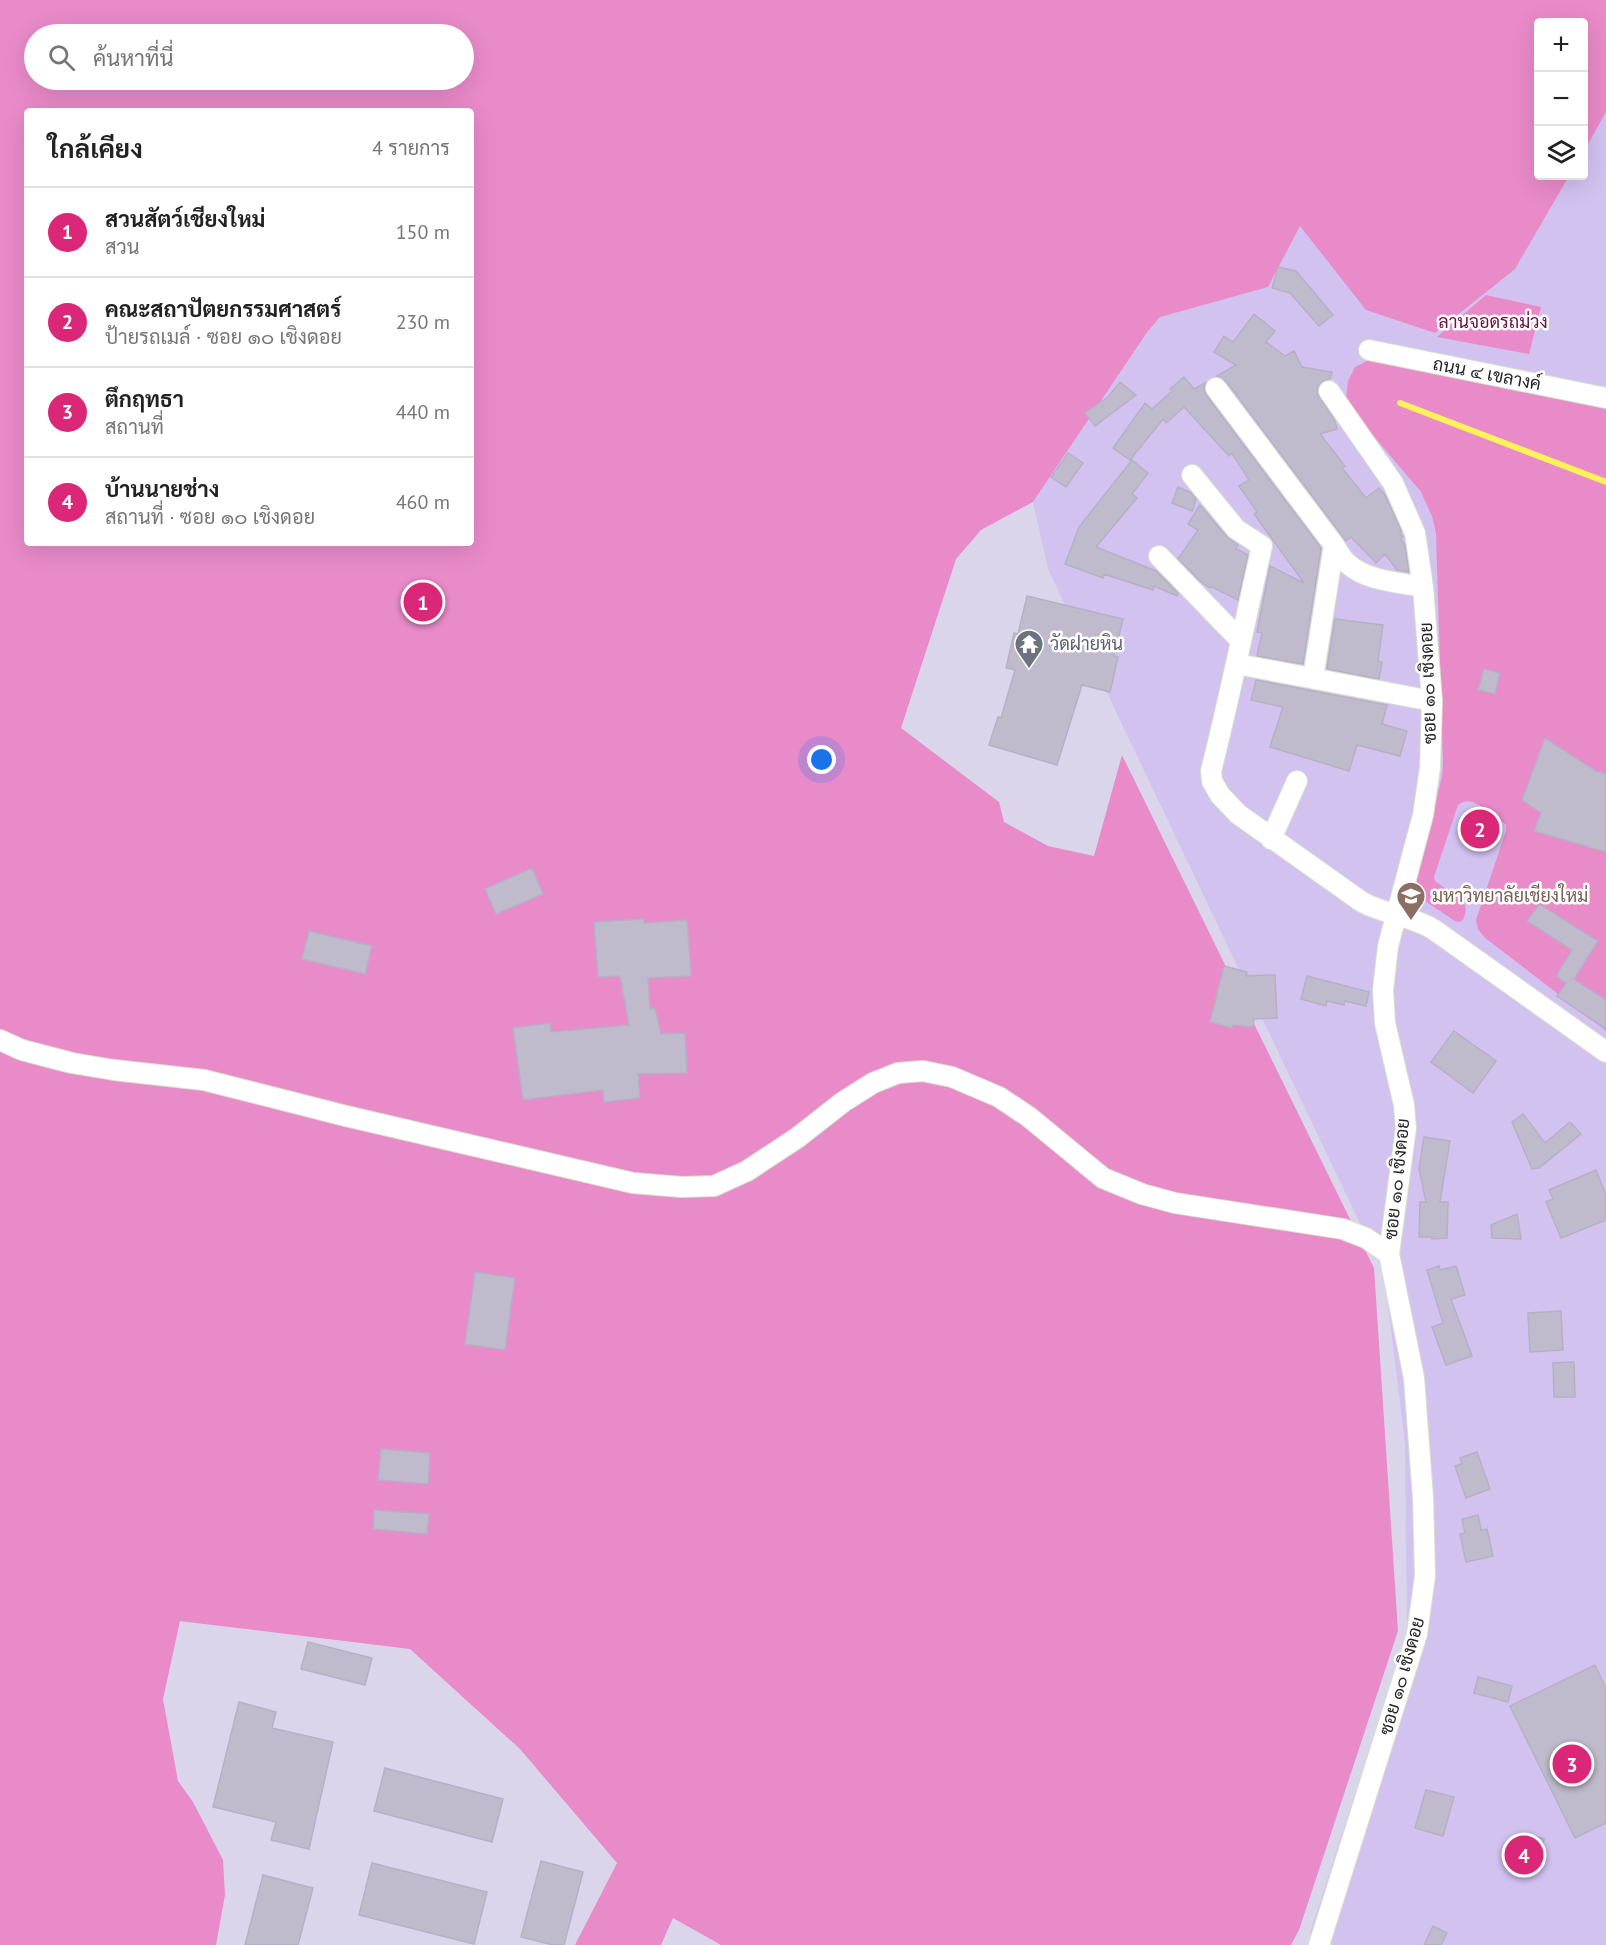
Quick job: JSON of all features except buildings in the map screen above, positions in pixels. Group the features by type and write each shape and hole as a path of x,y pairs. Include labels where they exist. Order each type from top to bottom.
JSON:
{"street":[{"name":"ถนน ๔ เขลางค์","path":"1369,350 1606,398"},
{"path":"1216,388 1346,563 1360,573 1376,578 1423,587"},
{"name":"ซอย ๑๐ เชิงดอย","path":"1319,1945 1359,1814 1409,1664 1417,1634 1425,1576 1423,1498 1414,1378 1389,1254 1406,1128 1404,1105 1385,1023 1383,1001 1388,946 1424,815 1430,768 1432,701 1423,587 1415,533 1393,483 1329,391"},
{"path":"1192,475 1236,529 1262,546 1212,771 1212,781 1220,795 1238,814 1271,839 1362,902 1375,909 1419,922 1433,929 1606,1052"},
{"path":"1312,678 1334,545"},
{"path":"1159,556 1241,641"},
{"path":"1237,664 1432,701"},
{"path":"1271,839 1297,782"},
{"path":"0,1040 22,1050 72,1063 204,1080 633,1184 682,1187 714,1186 747,1171 873,1083 898,1073 923,1071 952,1077 999,1097 1029,1118 1103,1178 1142,1194 1175,1203 1343,1229 1366,1238 1389,1254"}],"shaded area":[{"name":"มหาวิทยาลัยเชียงใหม่","path":"1282,0 1606,0 1606,1945 1334,1945 1310,1933 1407,1633 1405,1443 1384,1274 1048,569 1033,502 1147,333"}],"green space":[{"path":"0,0 1606,0 1606,112 1588,144 1588,18 1534,18 1534,180 1567,180 1515,269 1435,333 1366,310 1300,226 1268,287 1160,317 1148,331 1033,502 981,530 956,559 901,728 999,802 1004,822 1048,846 1094,856 1122,755 1374,1268 1398,1631 1299,1930 1291,1945 721,1945 673,1918 661,1945 575,1945 617,1863 520,1749 410,1649 180,1621 163,1699 178,1781 193,1802 223,1860 225,1895 216,1945 0,1945"},
{"name":"ลานจอดรถม่วง","path":"1486,295 1541,307 1529,354 1437,337"},
{"path":"1367,361 1390,362 1606,404 1606,1031 1484,937 1478,929 1476,920 1506,831 1506,825 1490,812 1470,801 1458,805 1434,877 1435,881 1463,901 1466,910 1463,920 1455,921 1416,895 1417,880 1442,776 1443,763 1436,533 1432,516 1421,492 1355,414 1346,399 1348,381 1355,367"}],"waterway":[{"path":"1400,403 1606,482"}],"place":[{"name":"สวนสัตว์เชียงใหม่","path":"423,602"},
{"name":"วัดฝายหิน","path":"1029,670"},
{"name":"คณะสถาปัตยกรรมศาสตร์","path":"1480,829"},
{"name":"มหาวิทยาลัยเชียงใหม่","path":"1411,922"},
{"name":"ตึกฤทธา","path":"1572,1764"},
{"name":"บ้านนายช่าง","path":"1524,1855"}]}
